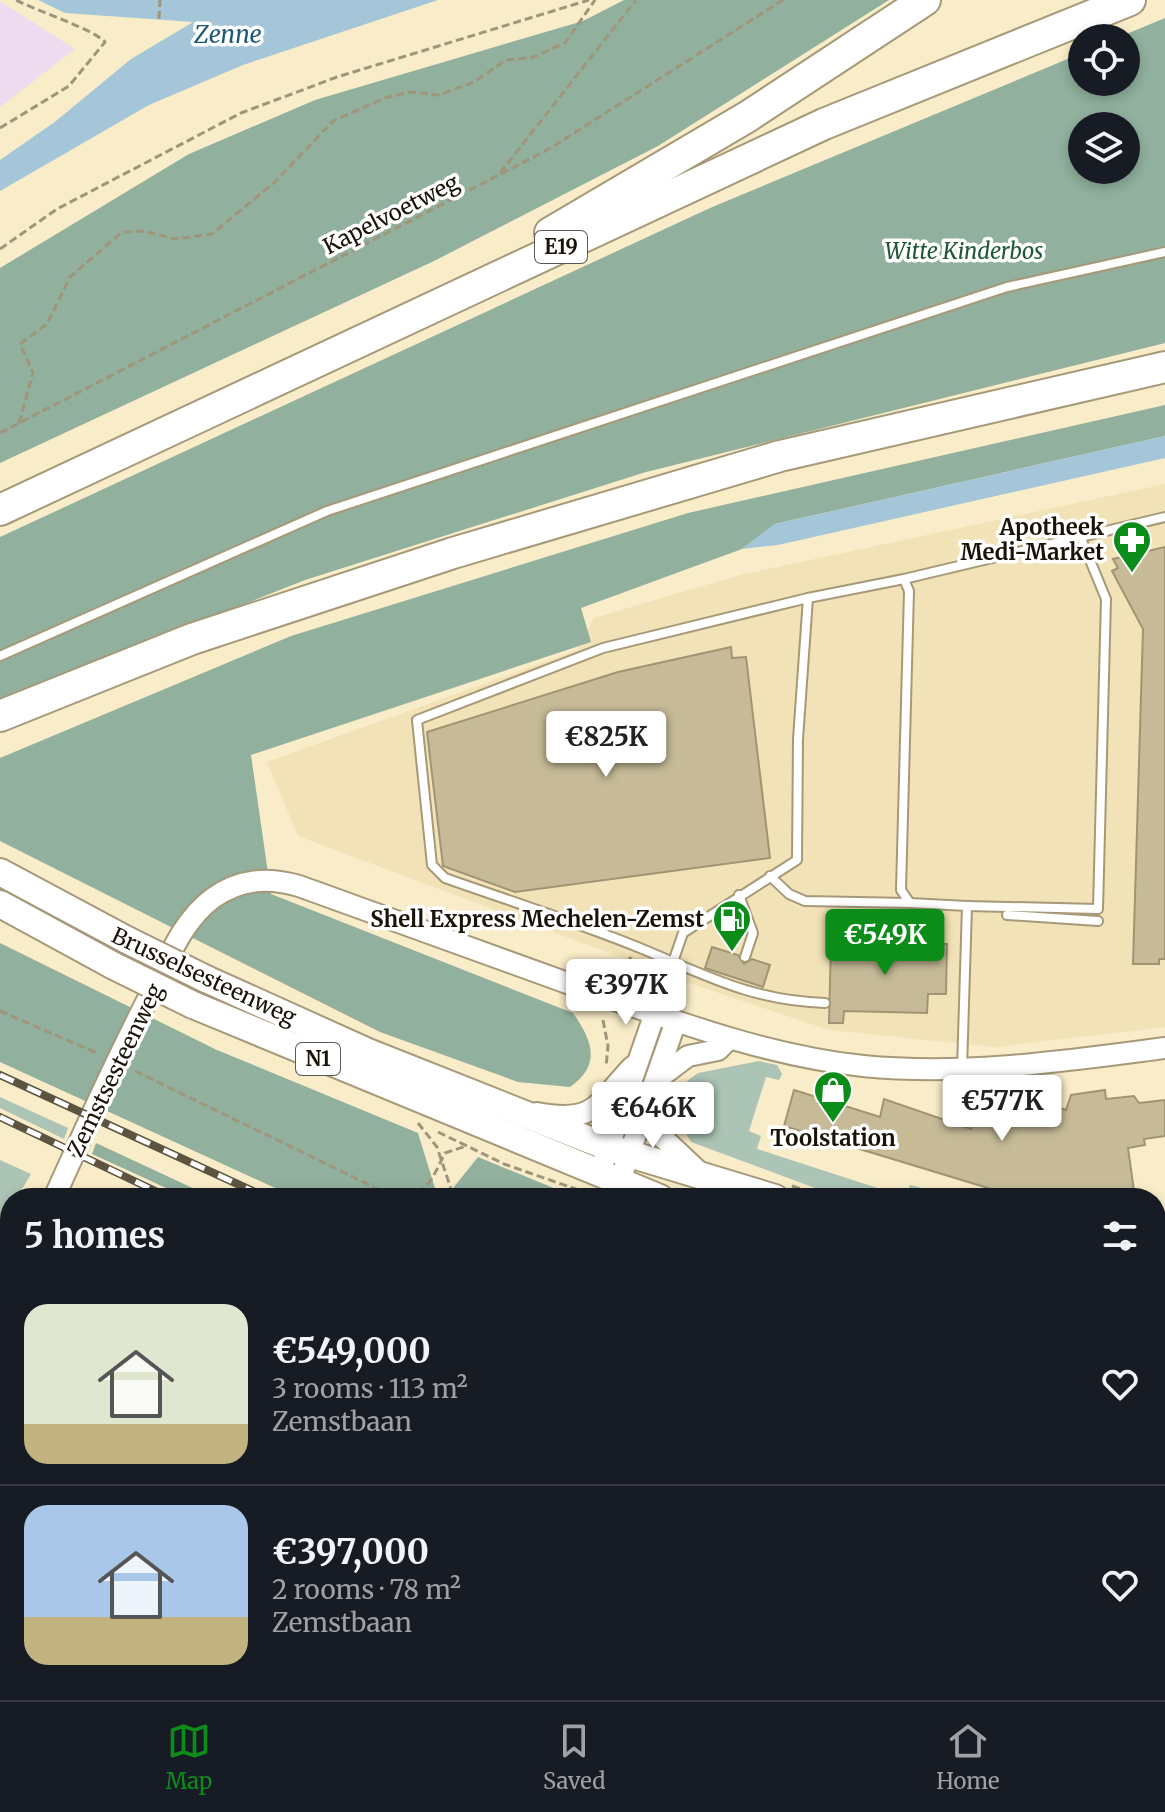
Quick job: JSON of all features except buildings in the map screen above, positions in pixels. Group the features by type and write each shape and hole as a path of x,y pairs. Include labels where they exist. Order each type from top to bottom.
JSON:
{"highway":[{"path":"393,325 747,117 925,0"},
{"name":"E19","path":"0,510 824,124 1130,0"},
{"path":"0,716 192,639 453,553 780,456 1165,367"}],"main road":[{"name":"Brusselsesteenweg","path":"0,872 206,979 368,1052 619,1151 742,1188"},
{"name":"Brusselsesteenweg","path":"0,904 193,1005 606,1185"}],"street":[{"name":"Zemstsesteenweg","path":"59,1188 116,1061 183,930 197,912 227,889 263,879 299,886 729,1039 804,1058 865,1066 962,1070 1031,1065 1165,1048"},
{"path":"606,1185 619,1151 640,1058 655,1013"},
{"path":"619,1151 647,1103 676,1021"},
{"path":"655,1081 688,1056 718,1050 729,1039"},
{"path":"515,1109 566,1116 589,1112 609,1097 640,1058"},
{"path":"647,1103 662,1137 702,1176"}],"lane":[{"path":"0,656 327,511 1007,287 1165,252"},
{"path":"825,1003 784,1002 445,878 432,865 417,720 603,648 1165,517"},
{"path":"770,876 789,894 805,901 1098,909 1106,599 1080,536"},
{"path":"904,579 909,591 909,675 901,890 910,903"},
{"path":"655,1013 683,933 797,860 798,739 808,598"},
{"path":"739,895 753,933 745,957"},
{"path":"962,1070 967,906"},
{"path":"1007,915 1098,921"}],"path":[{"path":"0,128 69,86 105,42 96,32 61,22 16,0"},
{"path":"159,19 160,0"},
{"path":"0,249 57,209 241,113 337,77 589,0"},
{"path":"19,423 33,373 20,344 47,324 70,277 122,232 144,231 175,239 212,234 275,182 333,121 385,98 409,92 439,95 474,82 506,60 531,58 565,43 595,0"},
{"path":"498,176 636,0"},
{"name":"Kapelvoetweg","path":"0,433 549,149 783,0"},
{"path":"0,1011 116,1061 376,1188"},
{"path":"603,1020 608,1056 603,1075"},
{"path":"672,1116 674,1092 681,1080"},
{"path":"450,1188 437,1147 415,1120 504,1164 606,1185"},
{"path":"423,1188 435,1179 441,1162 452,1149 466,1146"}],"shaded area":[{"path":"0,1 75,49 0,107"},
{"path":"1165,484 1165,1027 995,1047 829,1030 683,981 298,836 267,762 577,650 594,618 740,575"}],"green space":[{"path":"624,0 889,0 658,146 434,261 0,463 0,268 189,154 315,100 583,21"},
{"name":"Witte Kinderbos","path":"1165,18 1165,343 646,472 305,580 0,701 0,537 710,208 1068,59 1068,96 1140,96 1140,28"},
{"path":"1165,405 1165,436 775,524 742,549 581,608 591,642 251,755 271,894 573,1013 585,1033 591,1052 587,1070 570,1087 518,1082 380,1032 0,841 0,758 291,636 688,513"},
{"path":"0,943 217,1050 418,1133 435,1188 275,1188 0,1062"},
{"path":"759,1061 777,1065 782,1074 779,1080 766,1077 749,1131 761,1136 757,1149 877,1188 815,1188 691,1142 676,1116 675,1102 683,1084 698,1073"},
{"path":"0,1097 68,1128 64,1139 0,1108"},
{"path":"96,1143 193,1188 166,1188 92,1154"},
{"path":"478,1157 554,1188 453,1188"},
{"path":"0,1160 31,1174 23,1188 0,1188"}],"water":[{"name":"Zenne","path":"38,0 438,0 243,65 149,105 0,191 0,160 56,121 131,59 193,22 65,13"},
{"path":"1165,436 1165,458 778,545 742,549 775,524"}],"railway":[{"path":"0,1075 246,1188"},
{"path":"0,1117 149,1188"}],"place":[{"name":"Apotheek Medi-Market","path":"1132,574"},
{"name":"Shell Express Mechelen-Zemst","path":"732,953"},
{"name":"Toolstation","path":"833,1124"}]}
